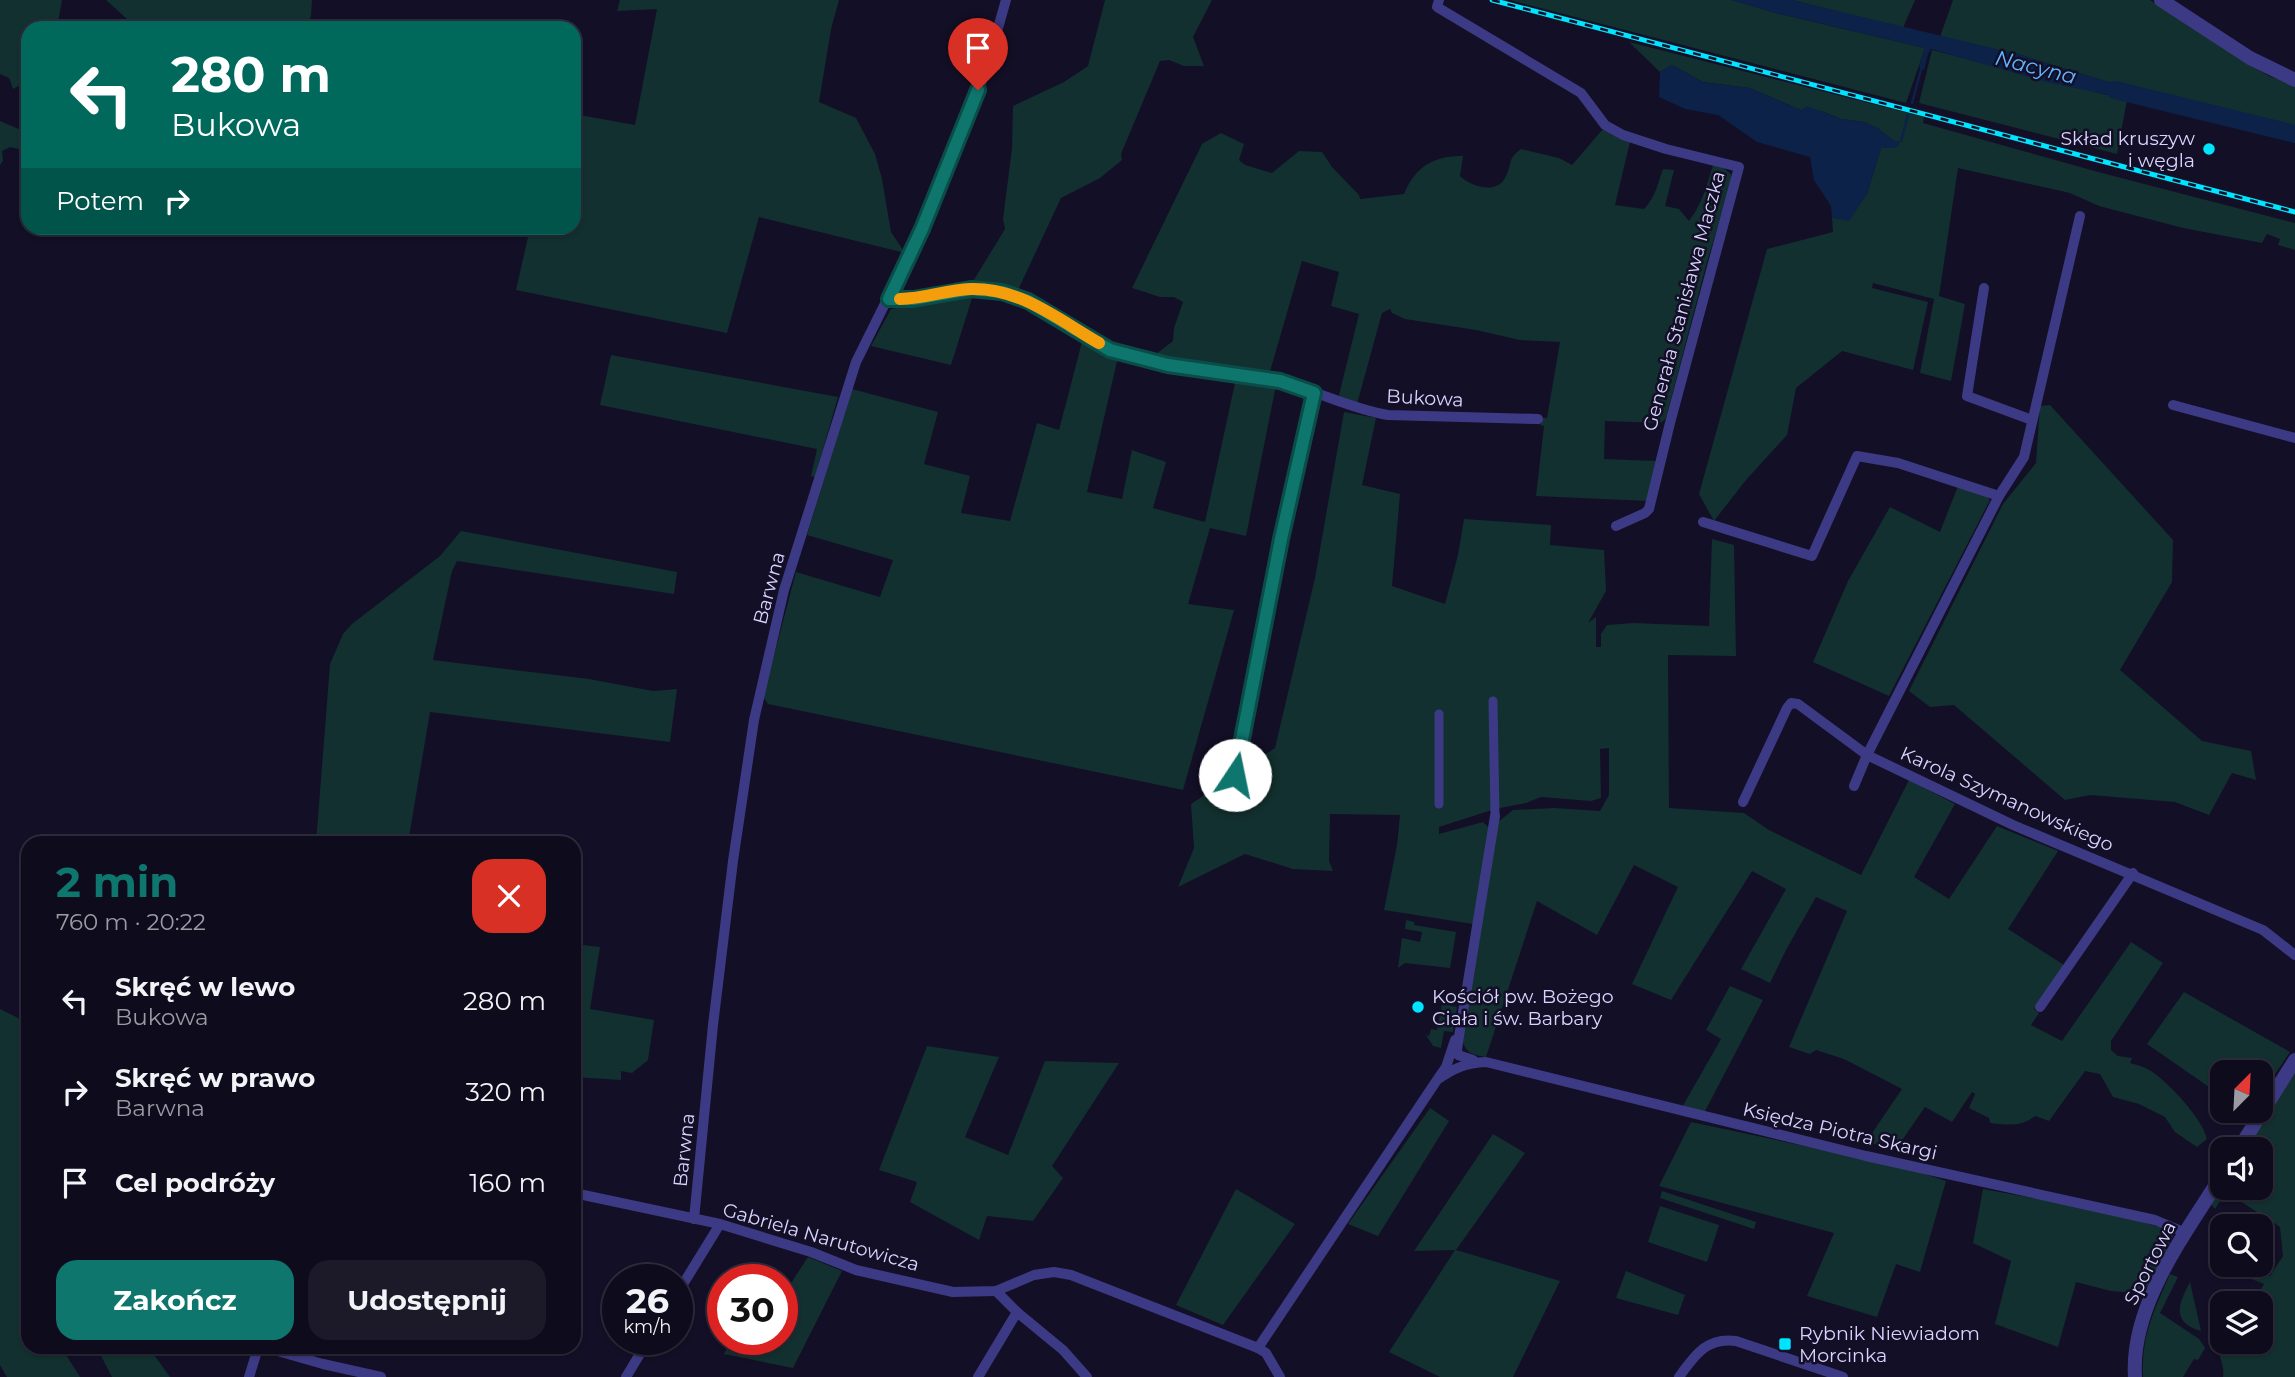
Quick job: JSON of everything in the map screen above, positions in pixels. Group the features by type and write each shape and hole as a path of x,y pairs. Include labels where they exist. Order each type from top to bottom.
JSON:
{"street":[{"name":"Barwna","path":"694,1219 713,1025 754,720 785,590 856,362 922,229 956,148 986,70 1006,0"},
{"name":"Generała Stanisława Maczka","path":"1439,0 1437,7 1581,93 1605,125 1623,135 1667,149 1739,167 1649,509 1616,526"},
{"path":"2161,0 2250,58 2295,80"},
{"name":"Karola Szymanowskiego","path":"1854,786 1867,755 1999,496 2024,457 2080,216"},
{"path":"1984,288 1967,396 2032,420"},
{"name":"Bukowa","path":"889,299 913,299 971,289 1002,292 1028,301 1110,350 1147,361 1280,381 1369,412 1388,415 1538,419"},
{"path":"1235,775 1274,576 1314,393"},
{"path":"2173,405 2295,438"},
{"path":"1703,522 1812,556 1857,456 1898,463 1999,496"},
{"path":"1493,701 1495,817"},
{"name":"Karola Szymanowskiego","path":"1743,802 1787,708 1791,703 1798,704 1867,755 2013,825 2133,873 2263,930 2295,955"},
{"path":"1439,714 1439,804"},
{"name":"Księdza Piotra Skargi","path":"1495,817 1460,1028 1458,1055 1462,1058 1866,1156 2155,1220 2186,1233"},
{"path":"2040,1007 2133,873"},
{"name":"Księdza Piotra Skargi","path":"1258,1348 1446,1067 1460,1028"},
{"path":"2246,1137 2295,1060"},
{"name":"Księdza Piotra Skargi","path":"1437,1080 1457,1067 1471,1062 1486,1062"},
{"name":"Gabriela Narutowicza","path":"581,1194 720,1224 869,1273 953,1292 996,1291 1034,1275 1054,1272 1071,1275 1258,1348"},
{"name":"Sportowa","path":"2135,1377 2136,1344 2145,1313 2163,1272 2210,1194"},
{"path":"693,1268 720,1224"},
{"path":"996,1291 1063,1350 1087,1377"},
{"path":"978,1377 1017,1312"},
{"path":"1679,1377 1704,1346 1729,1340 1843,1377"},
{"path":"1258,1348 1266,1353 1280,1377"},
{"path":"249,1377 256,1354"},
{"path":"288,1354 381,1377"},
{"path":"626,1377 639,1355"}],"green space":[{"path":"0,0 62,0 58,21 21,21 21,85 13,89 9,78 0,74"},
{"path":"106,0 312,0 309,21 129,21"},
{"path":"620,0 839,0 831,29 819,102 856,118 875,154 891,232 905,253 759,217 727,333 516,290 528,235 581,235 581,115 635,125 657,9 617,11"},
{"path":"1105,0 1212,0 1193,37 1204,66 1184,66 1169,60 1160,61 1121,154 1122,160 1100,178 1061,198 1018,290 972,283 1005,229 1003,219 1012,148 1013,106 1064,82 1088,66"},
{"path":"1510,0 1732,0 1925,48 1906,103"},
{"path":"1792,0 1915,0 1903,28"},
{"path":"1953,0 2150,0 2245,62 2269,76 2295,86 2295,130 2137,91 2021,55 1940,37"},
{"path":"1629,42 1924,117 1923,123 2295,223 2295,250 2278,245 2280,239 2267,234 2262,243 2183,228 2099,206 2070,193 1958,168 1939,296 1965,304 1951,381 1920,373 1934,299 1873,283 1872,288 1928,302 1913,370 1842,351 1796,388 1787,435 1746,480 1714,521 1699,494 1767,249 1833,232 1832,218 1867,194 1881,148 1900,141 1894,141 1864,122 1841,119 1821,111 1801,110 1749,88 1703,82 1672,65 1660,72"},
{"path":"1932,50 2127,100 2117,154 1919,103"},
{"path":"0,121 21,130 21,149 10,147 2,151 3,161 0,165"},
{"path":"1603,129 1630,142 1615,205 1644,209 1654,195 1663,169 1674,170 1665,206 1679,209 1689,221 1701,201 1713,165 1722,167 1731,174 1666,418 1661,423 1605,421 1604,459 1657,461 1647,501 1536,496 1544,426 1540,425 1542,418 1547,418 1560,342 1520,340 1405,319 1392,313 1390,309 1382,313 1357,404 1339,401 1359,314 1331,306 1339,272 1302,261 1269,375 1152,357 1173,341 1174,328 1183,302 1174,297 1160,297 1132,288 1202,144 1221,133 1244,144 1239,160 1245,165 1272,173 1299,151 1322,152 1360,199 1404,194 1414,176 1427,164 1452,156 1463,156 1460,176 1483,187 1501,183 1511,159 1521,149 1559,158 1572,165"},
{"path":"973,295 951,365 871,346 891,309 936,298"},
{"path":"1083,338 1103,352 1118,357 1087,492 1122,499 1132,450 1166,462 1153,508 1205,522 1235,383 1226,379 1276,385 1246,536 1210,528 1188,604 1234,610 1183,790 768,704 763,697 796,572 880,597 893,560 807,535 852,389 938,412 924,464 970,476 961,513 1010,521 1037,423 1059,430"},
{"path":"611,355 838,397 815,477 811,476 817,449 600,405"},
{"path":"2050,405 2173,540 2172,582 2120,670 2202,741 2251,751 2256,780 2232,773 2209,815 2175,802 2090,795 2065,800 1954,705 1930,707 1909,691 2003,504 2036,463 2040,406"},
{"path":"1344,412 1376,418 1362,485 1400,494 1392,586 1445,604 1464,519 1551,525 1550,545 1604,550 1606,591 1588,623 1596,617 1596,647 1601,647 1601,634 1607,625 1633,623 1709,626 1712,539 1734,545 1736,656 1668,655 1669,808 1744,813 1769,830 1861,875 1909,780 1955,804 1914,877 1949,899 1997,826 2058,851 2008,929 2064,965 2034,1009 2039,1013 2031,1025 2062,1041 2131,942 2163,963 2111,1041 2111,1050 2118,1056 2132,1058 2130,1063 2149,1070 2167,1084 2199,1121 2207,1139 2197,1147 2175,1132 2165,1117 2139,1104 2113,1097 2100,1074 2085,1071 2049,1121 2035,1116 2020,1124 1990,1123 1989,1118 1969,1108 1975,1094 1972,1092 1952,1122 1925,1107 1896,1149 1866,1142 1902,1089 1844,1059 1816,1050 1810,1054 1789,1047 1847,911 1816,897 1770,983 1741,969 1786,889 1752,871 1671,1000 1632,984 1678,887 1634,865 1597,935 1537,901 1486,1057 1470,1052 1463,1043 1498,822 1513,810 1554,808 1600,811 1609,795 1609,748 1600,749 1601,798 1591,801 1541,797 1439,827 1439,834 1483,822 1489,828 1473,924 1384,910 1400,815 1330,814 1329,861 1333,871 1293,869 1245,854 1178,887 1194,848 1191,804 1275,748 1315,578"},
{"path":"1958,486 1985,495 1990,500 1889,696 1813,662 1848,581 1890,507 1940,532"},
{"path":"461,531 677,572 674,594 457,561 452,571 433,660 589,679 653,691 677,689 670,742 430,712 409,836 317,836 330,664 343,634 352,624 440,556"},
{"path":"1406,920 1414,922 1414,925 1456,932 1450,968 1405,963 1398,968 1402,938 1420,942 1422,932 1405,929"},
{"path":"581,945 600,947 590,1009 654,1020 648,1060 632,1073 621,1071 621,1080 581,1077"},
{"path":"1730,986 1763,1000 1704,1113 1681,1109 1721,1039 1706,1030"},
{"path":"2184,992 2290,1052 2273,1077 2273,1060 2210,1060 2210,1088 2147,1044"},
{"path":"1442,1004 1457,1007 1453,1032 1444,1031 1441,1048 1433,1046 1426,1035 1429,1036 1431,1029 1437,1030"},
{"path":"0,1009 21,1020 21,1354 68,1354 66,1355 80,1377 7,1377 0,1365"},
{"path":"927,1046 999,1057 965,1137 1008,1155 1045,1061 1119,1063 1052,1166 1063,1178 1033,1221 987,1216 979,1240 910,1202 917,1182 879,1170"},
{"path":"2295,1070 2295,1377 2223,1377 2220,1354 2273,1354 2273,1291 2260,1291 2264,1284 2246,1277 2273,1277 2273,1271 2283,1256 2280,1227 2273,1222 2273,1214 2260,1214 2238,1200 2273,1200 2273,1137 2253,1137 2261,1124 2273,1124 2273,1105"},
{"path":"1430,1108 1449,1121 1378,1236 1348,1224"},
{"path":"1691,1122 1904,1167 1946,1181 1920,1272 1896,1264 1877,1317 1807,1296 1834,1233 1659,1186"},
{"path":"1493,1134 1525,1153 1456,1250 1560,1281 1513,1377 1440,1377 1389,1352 1455,1250 1414,1251"},
{"path":"1236,1189 1295,1224 1223,1325 1176,1305"},
{"path":"1983,1189 2114,1213 2175,1232 2145,1294 2111,1291 2076,1282 2058,1347 1995,1324 2011,1261 1973,1243"},
{"path":"1662,1191 1756,1222 1754,1229 1660,1198"},
{"path":"2213,1200 2221,1200 2215,1209 2211,1204"},
{"path":"1660,1206 1719,1225 1707,1262 1648,1242"},
{"path":"808,1257 842,1271 793,1368 729,1355 798,1355 798,1272"},
{"path":"1626,1271 1685,1295 1678,1315 1616,1298"},
{"path":"2170,1274 2178,1277 2160,1313 2199,1339 2205,1348 2198,1360 2194,1359 2183,1377 2143,1377 2146,1336"},
{"path":"2190,1282 2201,1331 2191,1327 2181,1317 2180,1304"},
{"path":"100,1354 153,1354 170,1377 112,1377"}],"water":[{"path":"1732,0 1792,0 2021,55 2137,91 2134,100 2050,83 1931,49 1924,70 1919,67 1925,48"},
{"path":"1672,65 1703,82 1749,88 1801,110 1807,106 1841,119 1864,122 1894,141 1901,141 1896,148 1881,148 1867,194 1849,221 1832,218 1831,206 1814,180 1810,157 1757,142 1718,115 1685,109 1659,97 1660,72"}],"waterway":[{"path":"1912,103 1922,66"},
{"name":"Nacyna","path":"2115,90 2295,134"},
{"path":"1901,141 1908,115"}],"railway":[{"path":"1492,0 2295,212"}],"slow traffic":[{"path":"900,299 971,289 1002,292 1028,301 1099,343"}],"place":[{"name":"Skład kruszyw i węgla","path":"2209,149"},
{"name":"Kościół pw. Bożego Ciała i św. Barbary","path":"1418,1007"},
{"name":"Rybnik Niewiadom Morcinka","path":"1785,1344"}],"route":[{"path":"978,90 922,229 889,299 913,299 971,289 1002,292 1028,301 1110,350 1168,365 1280,381 1314,393 1281,539 1235,775"}]}
